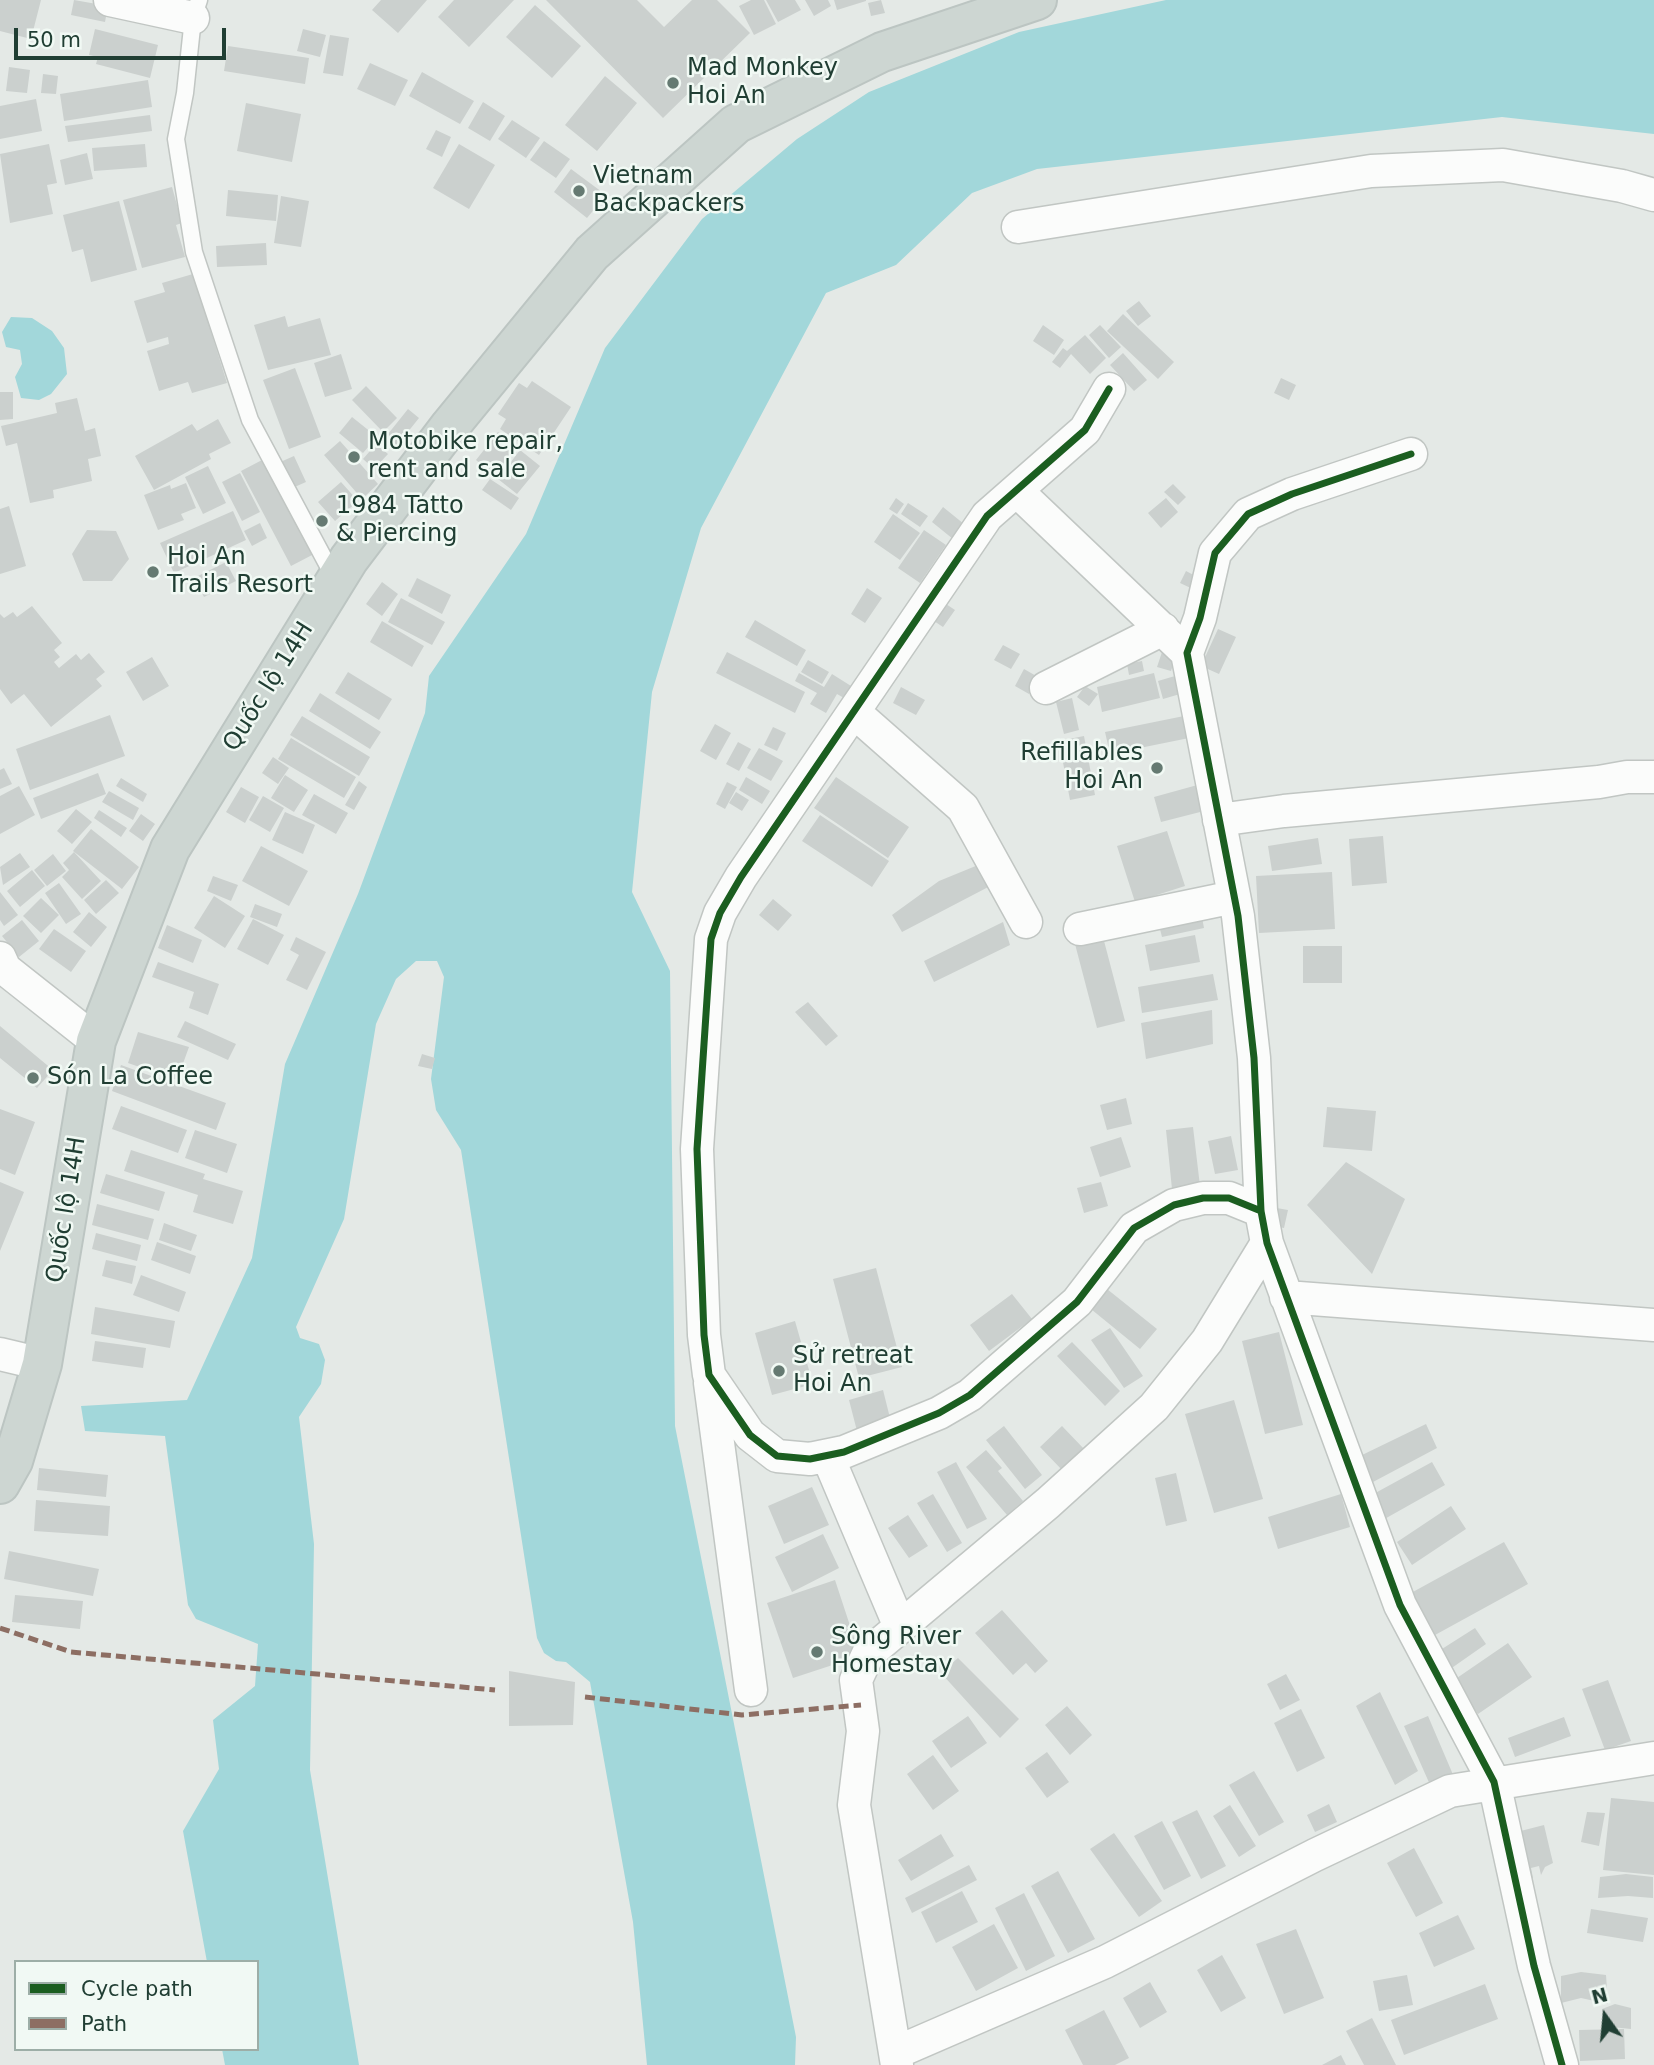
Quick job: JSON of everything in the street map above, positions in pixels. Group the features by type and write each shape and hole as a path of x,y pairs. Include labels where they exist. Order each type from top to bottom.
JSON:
{"main road":[{"name":"Quốc lộ 14H","path":"0,1484 13,1461 42,1364 96,1041 170,849 335,580 450,426 592,253 736,124 882,52 1037,0"}],"street":[{"path":"110,0 196,9"},
{"path":"1018,227 1371,171 1503,165 1622,186 1654,195"},
{"path":"751,1690 704,1335 697,1149 711,939 720,913 741,877 987,516 1085,430 1109,389"},
{"path":"1411,454 1292,494 1248,514 1215,553 1200,618 1187,653 1234,897 1254,1058 1261,1211 1267,1243 1400,1605 1494,1782 1534,1966 1562,2065"},
{"path":"1017,491 1187,653"},
{"path":"1046,688 1163,629"},
{"path":"854,712 963,808 1026,922"},
{"path":"1219,820 1627,777 1654,777"},
{"path":"1080,929 1234,897"},
{"path":"0,958 5,969 96,1041"},
{"path":"709,1375 750,1435 777,1457 828,1457 939,1413 970,1395 1077,1303 1134,1228 1174,1205 1203,1198 1229,1198 1261,1211"},
{"path":"1267,1243 1207,1341 1154,1407 1048,1503 868,1654 856,1680 863,1731 854,1805 896,2059 1105,1962 1315,1855 1450,1791 1654,1758"},
{"path":"1286,1297 1654,1325"},
{"path":"0,1354 42,1364"},
{"path":"828,1457 900,1627"}],"lane":[{"path":"196,9 186,93 176,139 194,252 250,420 335,580"}],"water":[{"path":"1166,0 1654,0 1654,134 1502,117 1037,169 972,193 896,265 826,293 701,528 652,692 632,892 670,971 675,1426 796,2037 795,2065 647,2065 633,1922 590,1682 566,1662 556,1661 544,1653 537,1638 461,1150 436,1110 431,1079 444,977 437,961 416,961 396,979 376,1024 344,1219 296,1327 300,1338 319,1344 325,1360 321,1384 299,1417 314,1544 310,1770 359,2065 225,2065 222,2051 259,2051 259,1960 207,1960 183,1831 219,1769 213,1720 255,1686 258,1644 196,1619 188,1605 165,1436 85,1431 81,1406 187,1400 252,1258 285,1064 358,894 425,713 429,676 526,534 605,348 702,219 797,139 869,92 1019,32"},
{"path":"11,317 32,318 52,331 64,348 67,374 51,394 39,400 21,398 15,377 22,364 20,350 6,347 2,332"}],"building":[{"path":"0,0 41,0 31,39 0,31"},
{"path":"74,0 108,6 105,22 71,15"},
{"path":"381,0 427,0 398,33 372,10"},
{"path":"454,0 514,0 469,47 438,17"},
{"path":"546,0 637,0 664,27 692,0 717,0 750,33 663,118"},
{"path":"751,0 764,0 776,24 754,35 739,6"},
{"path":"766,0 795,0 801,10 778,22"},
{"path":"805,0 828,0 831,6 814,16"},
{"path":"834,0 866,0 866,1 837,10"},
{"path":"881,0 885,13 871,16 868,3"},
{"path":"535,5 581,46 552,78 506,37"},
{"path":"95,29 158,45 150,78 96,64 98,57 89,55"},
{"path":"303,29 326,35 320,57 297,51"},
{"path":"330,35 349,38 343,76 323,73"},
{"path":"228,46 309,58 305,84 224,71"},
{"path":"370,63 408,80 395,106 357,89"},
{"path":"9,67 30,70 27,93 6,91"},
{"path":"422,72 474,101 460,124 409,96"},
{"path":"43,74 58,76 56,94 41,93"},
{"path":"605,76 637,103 597,151 565,125"},
{"path":"148,80 152,107 64,121 60,94"},
{"path":"36,99 42,131 0,139 0,106"},
{"path":"483,102 505,116 490,141 468,128"},
{"path":"246,103 301,114 292,162 237,151"},
{"path":"150,115 152,131 68,142 65,126"},
{"path":"512,120 540,138 526,158 498,139"},
{"path":"436,130 451,137 442,157 426,149"},
{"path":"544,141 570,159 556,178 530,160"},
{"path":"49,144 57,183 47,185 53,214 10,223 0,154"},
{"path":"145,144 147,167 94,171 92,148"},
{"path":"459,144 495,165 469,209 433,188"},
{"path":"87,153 93,179 65,185 60,160"},
{"path":"571,169 606,195 587,218 554,192"},
{"path":"172,187 182,223 176,225 185,257 142,268 123,200"},
{"path":"228,190 278,195 276,221 226,216"},
{"path":"281,196 309,201 301,247 274,243"},
{"path":"119,201 137,270 91,282 83,249 72,252 63,215"},
{"path":"266,243 267,265 217,267 216,246"},
{"path":"193,274 227,383 192,393 188,382 159,391 147,351 169,344 168,337 147,343 134,301 165,292 162,283"},
{"path":"1139,301 1151,316 1138,326 1126,311"},
{"path":"1123,314 1174,362 1158,379 1107,331"},
{"path":"285,316 288,327 320,318 331,355 268,370 254,325"},
{"path":"1043,325 1064,340 1054,355 1033,341"},
{"path":"1100,325 1121,347 1109,358 1089,335"},
{"path":"1085,335 1106,358 1090,374 1071,354 1060,368 1052,362 1063,348 1067,351"},
{"path":"1123,353 1147,380 1134,391 1110,365"},
{"path":"341,354 352,389 325,397 314,363"},
{"path":"295,368 321,437 289,449 263,380"},
{"path":"1281,378 1296,385 1289,400 1274,393"},
{"path":"532,381 571,407 539,455 500,429 506,419 498,414 519,383 527,388"},
{"path":"366,386 397,418 383,432 352,400"},
{"path":"0,392 13,392 13,419 0,420"},
{"path":"77,398 85,431 95,428 101,456 88,459 92,481 53,490 54,498 30,503 17,443 6,446 1,426 57,413 55,403"},
{"path":"408,409 419,418 395,448 384,439"},
{"path":"352,417 377,437 363,453 339,433"},
{"path":"218,419 231,443 209,454 211,459 154,490 135,456 192,424 197,431"},
{"path":"498,432 516,447 494,475 476,460"},
{"path":"340,441 378,484 362,499 324,455"},
{"path":"376,444 388,454 374,469 363,459"},
{"path":"520,450 540,466 517,494 498,479"},
{"path":"294,456 306,482 290,489 278,463"},
{"path":"264,459 314,554 291,566 241,471"},
{"path":"208,466 226,503 203,514 185,477"},
{"path":"240,473 260,512 242,521 222,482"},
{"path":"490,479 519,498 511,510 482,490"},
{"path":"341,482 358,501 335,521 318,502"},
{"path":"186,483 196,508 181,514 184,520 158,530 144,495 170,485 171,489"},
{"path":"1173,484 1186,497 1178,505 1164,492"},
{"path":"896,498 904,504 897,514 889,509"},
{"path":"1166,498 1178,512 1161,528 1148,513"},
{"path":"908,503 928,516 920,527 901,514"},
{"path":"9,506 26,566 0,574 0,509"},
{"path":"943,507 964,524 953,539 932,522"},
{"path":"233,511 246,540 174,573 160,543"},
{"path":"893,514 920,533 900,560 874,542"},
{"path":"260,523 267,538 252,546 244,531"},
{"path":"87,530 116,531 129,559 112,581 83,581 72,554"},
{"path":"924,530 946,545 920,583 898,568"},
{"path":"226,562 236,581 204,597 194,578"},
{"path":"1186,571 1201,579 1195,590 1180,583"},
{"path":"417,578 451,595 442,614 408,596"},
{"path":"382,582 398,594 382,616 366,604"},
{"path":"867,588 882,598 865,623 851,614"},
{"path":"401,598 445,622 432,645 388,622"},
{"path":"937,598 955,610 943,627 925,615"},
{"path":"32,606 62,643 54,650 60,657 54,662 59,668 76,654 81,660 89,653 105,672 96,679 102,686 51,727 24,694 11,704 0,689 0,614 4,618 13,612 17,617"},
{"path":"755,620 806,650 797,666 745,637"},
{"path":"382,621 424,646 412,667 370,642"},
{"path":"1218,629 1236,637 1219,674 1201,666"},
{"path":"1003,645 1020,654 1011,669 994,660"},
{"path":"1164,646 1178,650 1171,671 1157,667"},
{"path":"727,652 805,692 795,713 716,673"},
{"path":"152,657 169,686 143,701 126,672"},
{"path":"808,660 829,672 822,684 801,672"},
{"path":"1142,661 1144,671 1129,675 1127,664"},
{"path":"1024,669 1038,677 1029,694 1015,686"},
{"path":"348,672 392,699 379,720 335,693"},
{"path":"799,673 824,687 832,674 859,691 851,702 837,694 826,713 810,704 817,693 795,681"},
{"path":"1154,673 1160,698 1102,712 1097,687"},
{"path":"1175,676 1180,694 1163,699 1158,681"},
{"path":"1085,686 1098,694 1089,706 1077,697"},
{"path":"901,687 925,700 916,715 893,703"},
{"path":"320,693 381,732 370,749 309,711"},
{"path":"1072,698 1079,730 1064,734 1056,702"},
{"path":"110,715 125,756 30,790 16,749"},
{"path":"1189,715 1194,737 1110,754 1105,732"},
{"path":"302,716 370,757 359,776 290,735"},
{"path":"715,724 731,733 716,760 700,751"},
{"path":"773,727 786,733 777,751 764,745"},
{"path":"1084,736 1095,795 1070,800 1059,741"},
{"path":"291,738 356,777 344,798 278,759"},
{"path":"738,742 751,749 739,771 726,764"},
{"path":"759,748 783,761 771,781 747,768"},
{"path":"273,757 289,768 278,784 262,773"},
{"path":"4,768 12,784 0,789 0,770"},
{"path":"98,773 106,794 41,819 33,798"},
{"path":"285,775 308,790 294,812 271,798"},
{"path":"746,777 770,791 762,804 739,790"},
{"path":"836,777 909,827 888,858 814,808"},
{"path":"121,778 147,794 143,802 116,786"},
{"path":"359,781 367,787 354,810 345,805"},
{"path":"727,782 737,787 725,809 716,804"},
{"path":"1201,784 1208,810 1161,822 1154,797"},
{"path":"19,786 35,815 0,834 0,796"},
{"path":"241,787 259,797 245,823 226,812"},
{"path":"109,791 139,808 133,820 102,802"},
{"path":"736,792 749,800 742,811 729,803"},
{"path":"314,794 348,813 336,834 302,815"},
{"path":"263,796 284,808 270,832 249,820"},
{"path":"76,809 92,822 72,844 57,831"},
{"path":"99,810 127,828 121,837 94,818"},
{"path":"285,812 315,825 303,854 272,840"},
{"path":"141,814 155,824 143,841 129,831"},
{"path":"820,815 889,861 872,887 802,841"},
{"path":"91,829 139,867 122,889 73,851"},
{"path":"1167,831 1185,886 1135,902 1117,846"},
{"path":"1383,836 1387,883 1352,886 1349,839"},
{"path":"1318,838 1322,864 1272,871 1268,846"},
{"path":"261,846 308,871 289,906 242,881"},
{"path":"74,852 101,881 82,899 62,877 69,870 63,863"},
{"path":"20,853 30,867 3,885 0,867"},
{"path":"53,854 66,871 47,886 34,870"},
{"path":"983,863 994,884 902,932 892,915 939,881"},
{"path":"32,870 45,886 20,907 7,891"},
{"path":"1332,872 1335,929 1259,933 1256,876"},
{"path":"213,876 238,885 231,901 207,891"},
{"path":"106,880 119,893 96,914 84,900"},
{"path":"59,883 81,914 66,924 45,893"},
{"path":"0,892 18,915 4,926 0,920"},
{"path":"214,896 245,916 225,948 194,928"},
{"path":"41,898 59,915 41,933 23,916"},
{"path":"773,899 792,915 778,931 759,915"},
{"path":"255,904 282,914 277,927 250,917"},
{"path":"1200,907 1204,928 1162,937 1157,917"},
{"path":"89,912 107,927 91,947 73,932"},
{"path":"253,919 284,935 268,965 237,949"},
{"path":"22,920 39,941 19,957 2,936"},
{"path":"1003,922 1010,945 934,982 924,961"},
{"path":"167,925 202,940 193,963 158,948"},
{"path":"54,929 86,951 71,972 39,949"},
{"path":"1195,935 1200,962 1150,971 1145,945"},
{"path":"296,937 326,952 307,990 286,980 299,955 290,950"},
{"path":"1103,937 1125,1021 1097,1028 1075,944"},
{"path":"1303,946 1342,946 1342,983 1303,983"},
{"path":"158,962 219,984 208,1015 189,1008 194,992 152,977"},
{"path":"1213,974 1218,1000 1142,1013 1138,987"},
{"path":"808,1002 838,1036 826,1046 795,1012"},
{"path":"1212,1010 1213,1044 1146,1059 1141,1023"},
{"path":"185,1021 236,1044 228,1060 177,1037"},
{"path":"0,1026 53,1070 37,1088 0,1058"},
{"path":"138,1032 189,1047 177,1080 128,1063"},
{"path":"422,1054 435,1058 432,1069 418,1066"},
{"path":"121,1065 226,1103 216,1130 112,1091"},
{"path":"1126,1098 1132,1124 1107,1130 1100,1105"},
{"path":"121,1106 187,1130 178,1153 112,1129"},
{"path":"1327,1107 1376,1111 1372,1151 1323,1147"},
{"path":"0,1109 35,1122 15,1175 0,1169"},
{"path":"1193,1127 1200,1186 1172,1189 1166,1130"},
{"path":"195,1130 237,1144 227,1173 185,1158"},
{"path":"1231,1136 1238,1170 1215,1174 1208,1141"},
{"path":"1121,1137 1131,1167 1100,1177 1090,1147"},
{"path":"131,1150 205,1174 203,1179 243,1191 233,1224 193,1212 198,1195 124,1171"},
{"path":"1346,1162 1405,1199 1372,1274 1307,1205"},
{"path":"106,1174 165,1192 159,1211 100,1193"},
{"path":"0,1182 24,1192 0,1251"},
{"path":"1101,1182 1108,1206 1084,1213 1077,1188"},
{"path":"97,1204 154,1219 148,1240 92,1225"},
{"path":"1271,1207 1288,1210 1284,1228 1268,1225"},
{"path":"164,1223 197,1235 191,1251 159,1240"},
{"path":"96,1233 141,1245 137,1261 92,1249"},
{"path":"157,1242 196,1256 190,1274 151,1260"},
{"path":"106,1260 136,1266 132,1284 102,1276"},
{"path":"876,1268 902,1367 859,1378 833,1279"},
{"path":"141,1275 186,1292 179,1312 133,1295"},
{"path":"1102,1285 1157,1329 1140,1349 1086,1305"},
{"path":"1012,1294 1032,1319 989,1351 970,1325"},
{"path":"95,1307 175,1321 170,1348 91,1334"},
{"path":"795,1321 813,1384 772,1395 755,1333"},
{"path":"1110,1328 1143,1376 1124,1388 1091,1340"},
{"path":"1279,1332 1303,1425 1265,1434 1242,1341"},
{"path":"95,1341 146,1348 143,1368 92,1361"},
{"path":"1072,1342 1120,1391 1105,1406 1057,1356"},
{"path":"883,1390 891,1422 857,1431 849,1400"},
{"path":"1234,1400 1263,1499 1214,1513 1185,1414"},
{"path":"1426,1424 1437,1448 1373,1482 1360,1456"},
{"path":"1004,1426 1042,1475 1025,1489 986,1440"},
{"path":"1062,1426 1085,1450 1063,1471 1040,1447"},
{"path":"986,1450 1002,1468 998,1471 1023,1501 1007,1515 966,1467"},
{"path":"956,1462 987,1519 967,1529 937,1472"},
{"path":"1432,1462 1445,1485 1381,1521 1368,1497"},
{"path":"39,1468 108,1475 106,1497 37,1490"},
{"path":"1176,1473 1187,1521 1166,1526 1155,1478"},
{"path":"812,1487 829,1525 784,1544 768,1506"},
{"path":"933,1494 962,1543 947,1552 917,1503"},
{"path":"1341,1494 1350,1527 1278,1549 1268,1517"},
{"path":"36,1500 110,1506 108,1536 34,1531"},
{"path":"1451,1506 1466,1529 1412,1565 1397,1542"},
{"path":"908,1515 928,1546 909,1558 888,1528"},
{"path":"823,1534 839,1568 792,1592 775,1557"},
{"path":"1504,1542 1528,1584 1435,1635 1411,1593"},
{"path":"9,1551 99,1569 93,1596 4,1579"},
{"path":"835,1580 860,1656 793,1678 767,1603"},
{"path":"15,1595 83,1601 80,1629 12,1622"},
{"path":"1002,1610 1048,1661 1035,1673 1026,1663 1013,1675 975,1633"},
{"path":"1475,1628 1486,1644 1446,1672 1434,1654"},
{"path":"1508,1643 1532,1677 1478,1714 1454,1680"},
{"path":"958,1658 1019,1719 1000,1738 941,1673"},
{"path":"509,1671 575,1682 573,1725 509,1726"},
{"path":"1286,1674 1300,1700 1280,1710 1267,1684"},
{"path":"1608,1680 1631,1741 1605,1750 1582,1689"},
{"path":"1380,1692 1418,1771 1395,1785 1356,1706"},
{"path":"1067,1706 1092,1735 1070,1755 1045,1725"},
{"path":"1301,1709 1325,1758 1297,1772 1274,1723"},
{"path":"968,1716 987,1743 951,1768 932,1741"},
{"path":"1428,1716 1454,1777 1431,1787 1404,1726"},
{"path":"1564,1717 1571,1736 1515,1757 1508,1738"},
{"path":"1047,1752 1069,1782 1047,1798 1025,1768"},
{"path":"933,1755 959,1791 933,1810 907,1774"},
{"path":"1254,1771 1284,1822 1259,1836 1229,1785"},
{"path":"1611,1798 1654,1802 1654,1875 1603,1870"},
{"path":"1329,1804 1337,1822 1315,1832 1307,1815"},
{"path":"1230,1805 1256,1846 1239,1857 1213,1816"},
{"path":"1197,1810 1226,1866 1201,1879 1172,1822"},
{"path":"1587,1812 1605,1813 1599,1846 1581,1842"},
{"path":"1162,1821 1191,1876 1164,1890 1134,1836"},
{"path":"1544,1825 1553,1863 1545,1867 1541,1875 1539,1866 1531,1868 1533,1878 1521,1881 1509,1834"},
{"path":"1114,1833 1162,1901 1139,1917 1090,1849"},
{"path":"941,1834 954,1856 911,1881 898,1860"},
{"path":"1414,1848 1443,1903 1416,1917 1387,1863"},
{"path":"969,1865 977,1880 912,1913 905,1898"},
{"path":"1058,1871 1095,1939 1068,1953 1031,1886"},
{"path":"1626,1874 1653,1877 1653,1898 1598,1898 1600,1877"},
{"path":"962,1891 978,1922 936,1943 921,1912"},
{"path":"1024,1893 1055,1956 1026,1971 995,1908"},
{"path":"1591,1909 1648,1918 1643,1942 1587,1933"},
{"path":"1458,1915 1475,1949 1434,1967 1419,1933"},
{"path":"994,1924 1018,1968 976,1991 952,1947"},
{"path":"1296,1929 1324,1998 1284,2014 1256,1944"},
{"path":"1222,1955 1246,1998 1221,2012 1197,1970"},
{"path":"1581,1972 1606,1975 1608,2004 1581,1998 1561,2003 1561,1976"},
{"path":"1407,1975 1413,2005 1379,2011 1373,1981"},
{"path":"1150,1982 1167,2012 1140,2028 1123,1998"},
{"path":"1485,1984 1498,2019 1404,2055 1391,2020"},
{"path":"1615,2004 1631,2008 1631,2029 1602,2026 1602,2009"},
{"path":"1104,2010 1129,2058 1115,2065 1083,2065 1065,2030"},
{"path":"1372,2018 1396,2065 1364,2065 1346,2031"},
{"path":"1624,2029 1625,2059 1580,2061 1579,2030"},
{"path":"1341,2055 1346,2065 1322,2065"}],"marked path":[{"path":"0,1628 71,1652 495,1690"},
{"path":"585,1697 742,1715 861,1705"}],"cycle path":[{"path":"1109,389 1085,430 987,516 741,877 720,913 711,939 697,1149 704,1335 709,1375 750,1435 777,1456 810,1459 844,1452 939,1413 970,1395 1077,1302 1134,1228 1174,1205 1203,1198 1229,1198 1261,1211"},
{"path":"1411,454 1292,494 1248,514 1215,553 1200,618 1187,653 1238,916 1254,1058 1261,1211 1267,1243 1400,1605 1494,1782 1534,1966 1562,2065"}],"place":[{"name":"Mad Monkey Hoi An","path":"673,83"},
{"name":"Vietnam Backpackers","path":"579,191"},
{"name":"Motobike repair, rent and sale","path":"354,457"},
{"name":"1984 Tatto & Piercing","path":"322,521"},
{"name":"Hoi An Trails Resort","path":"153,572"},
{"name":"Refillables Hoi An","path":"1157,768"},
{"name":"Són La Coffee","path":"33,1078"},
{"name":"Sử retreat Hoi An","path":"779,1371"},
{"name":"Sông River Homestay","path":"817,1652"}]}
